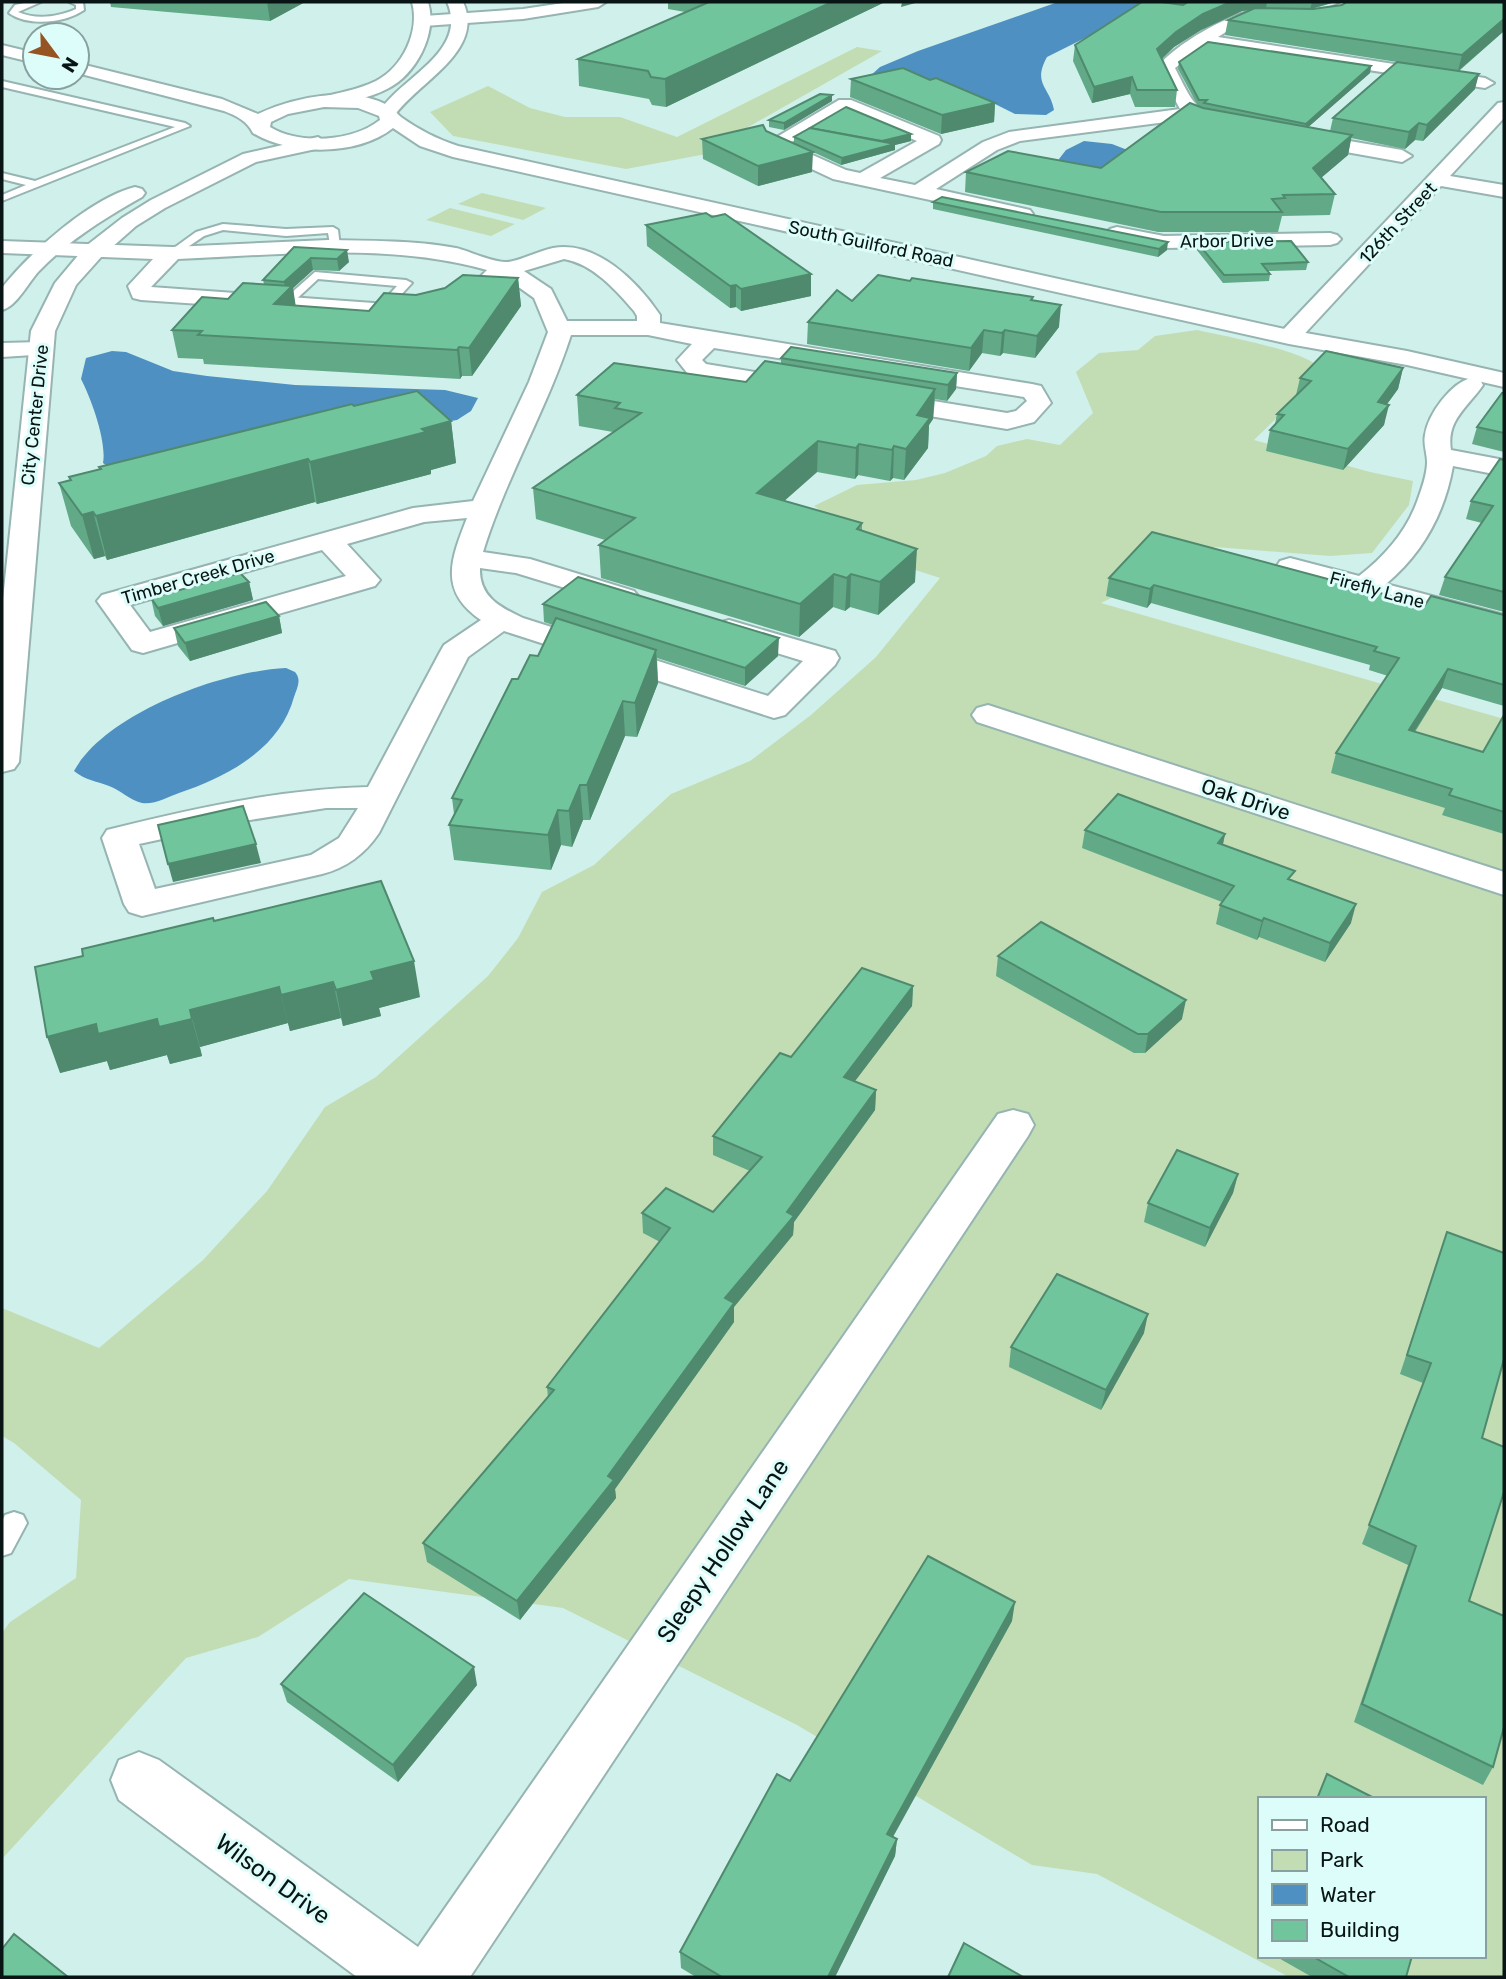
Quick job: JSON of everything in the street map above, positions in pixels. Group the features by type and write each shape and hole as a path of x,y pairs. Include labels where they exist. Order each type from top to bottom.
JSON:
{"street":[{"path":"172,174 227,150 274,112 324,102 369,89 389,80 415,46 425,21 420,2"},
{"path":"425,21 458,10 523,14 598,2"},
{"path":"1245,129 1201,119 1190,113 1166,67 1237,19 1261,16 1325,17 1340,12 1354,2"},
{"path":"389,116 400,95 438,66 449,50 458,10"},
{"path":"1205,40 1485,83"},
{"path":"2,50 21,55"},
{"path":"1373,83 1389,69"},
{"path":"91,71 229,105 246,112 259,124"},
{"path":"176,90 304,104"},
{"name":"South Guilford Road","path":"324,102 359,103 377,107 428,142 453,151 1289,337 1361,359 1475,380 1504,380"},
{"path":"862,180 932,140 845,104 774,144 840,175 862,180 1038,217"},
{"name":"126th Street","path":"1289,337 1504,107"},
{"path":"919,192 990,146 1016,136 1190,113"},
{"name":"City Center Drive","path":"2,762 43,331 66,284 94,251 116,232 158,204 236,164 268,153 372,134 386,126 389,116"},
{"path":"1309,140 1329,122"},
{"name":"South Guilford Road","path":"259,124 260,130 271,137 453,151"},
{"path":"1284,135 1402,156"},
{"path":"920,147 973,157"},
{"path":"1438,180 1504,191"},
{"path":"2,303 21,276 46,250 79,224 153,183"},
{"name":"Arbor Drive","path":"1091,228 1164,242 1330,239"},
{"path":"2,247 172,253 335,247 418,249 452,254 509,270 533,284 552,302 559,317 560,328 555,348 484,508 467,558 466,583 473,598 485,610 502,619 549,637 774,708 824,658 705,622"},
{"path":"172,253 139,286 141,293 419,313 440,309"},
{"path":"475,282 559,254 576,255 621,282 633,294 649,315 648,328"},
{"path":"560,328 648,328 1032,391 1039,403 1026,417 1007,421 707,372 697,369 689,360 709,340"},
{"path":"2,350 41,349"},
{"path":"1365,586 1386,571 1419,532 1440,464 1437,437 1440,427 1450,408 1475,380"},
{"name":"South Guilford Road","path":"1475,380 1504,393"},
{"path":"1439,455 1504,468"},
{"name":"Timber Creek Drive","path":"328,540 365,580 143,644 112,600 150,590 328,540 424,514 484,508"},
{"path":"467,558 520,565 652,606"},
{"name":"Firefly Lane","path":"1290,567 1504,625"},
{"path":"380,797 313,800 250,810 119,838 142,904 322,863 351,846 362,833 455,652 502,619"},
{"name":"Oak Drive","path":"988,715 1504,884"},
{"name":"Sleepy Hollow Lane","path":"434,1977 1013,1125"},
{"name":"Wilson Drive","path":"139,1780 407,1977"}],"lane":[{"path":"16,20 13,13 15,9 37,2"},
{"path":"2,21 74,13 82,7 73,2"},
{"path":"2,83 185,126 2,198"},
{"path":"2,176 37,185"},
{"path":"285,304 315,275 406,283 381,310"}],"green space":[{"path":"857,47 882,51 736,134 733,149 626,169 453,136 430,112 488,86 530,108 565,117 620,117 677,137"},
{"path":"482,193 546,208 523,220 458,204"},
{"path":"450,208 515,224 491,236 426,220"},
{"path":"1197,330 1300,356 1319,369 1286,409 1254,440 1413,481 1409,505 1372,553 1330,556 1215,547 1101,603 1504,719 1504,1977 1289,1977 1097,1874 1032,1865 797,1725 563,1608 349,1579 258,1637 186,1658 2,1859 2,1633 10,1622 76,1578 81,1500 14,1443 2,1436 2,1308 99,1348 203,1260 267,1191 325,1107 376,1077 488,976 518,938 542,892 594,865 671,794 750,761 811,715 876,657 940,578 903,566 814,506 857,485 916,480 945,473 986,456 997,446 1027,439 1060,445 1093,413 1076,372 1099,353 1138,350 1155,336"}],"water":[{"path":"1058,2 1278,2 1286,8 1255,8 1097,32 1047,57 1041,73 1054,110 1046,115 1015,114 977,95 940,85 869,77 880,67 918,51"},
{"path":"1084,141 1112,144 1143,156 1289,180 1065,167 1059,159 1066,150"},
{"path":"112,351 126,352 173,371 207,376 295,385 445,390 478,398 471,411 457,420 121,476 103,463 100,432 81,379 86,358"},
{"path":"286,668 295,672 298,684 287,715 277,732 249,758 215,779 161,800 142,803 74,771 90,750 112,731 168,699 230,677"}],"building":[{"path":"709,2 832,2 665,79 651,77 648,71 578,59"},
{"path":"1142,2 1183,5 1188,2 1231,2 1203,14 1157,49 1177,90 1137,90 1132,77 1094,87 1075,45"},
{"path":"1347,2 1504,2 1504,19 1462,55 1228,20 1255,8 1313,9"},
{"path":"1208,42 1371,66 1306,124 1199,100 1179,62"},
{"path":"1397,62 1479,74 1427,125 1419,123 1409,132 1333,118"},
{"path":"903,68 930,80 936,78 995,103 942,115 851,79"},
{"path":"820,94 832,95 784,123 769,120"},
{"path":"1190,103 1203,108 1352,135 1313,168 1335,194 1283,195 1285,198 1272,199 1282,212 1161,212 966,172 1008,151 1101,168"},
{"path":"846,107 911,134 882,141 810,128"},
{"path":"763,125 766,131 813,152 758,166 702,139"},
{"path":"810,128 895,144 842,158 794,137"},
{"path":"942,197 1168,242 1159,249 933,202"},
{"path":"706,213 712,217 725,214 811,274 741,289 736,285 730,286 646,225"},
{"path":"1291,241 1308,262 1262,264 1270,274 1224,275 1197,242"},
{"path":"294,247 347,250 337,259 311,258 284,282 263,280"},
{"path":"463,275 518,278 469,348 459,347 457,350 198,335 202,331 172,330 202,297 228,299 243,283 292,286 274,304 369,311 384,293 416,295 445,288"},
{"path":"878,275 1033,297 1031,300 1061,305 1037,336 1005,330 1002,333 984,330 971,348 808,322 837,290 852,301"},
{"path":"791,347 957,373 948,385 781,358"},
{"path":"1326,351 1403,368 1378,402 1389,405 1348,449 1270,430 1284,415 1277,414 1311,381 1300,378"},
{"path":"765,361 935,389 917,415 930,418 906,449 894,446 892,450 859,444 856,448 818,441 757,493 862,523 857,529 917,549 880,582 851,574 847,578 834,574 800,604 599,545 635,518 533,488 641,413 615,408 620,403 577,395 614,363 746,382"},
{"path":"417,391 451,421 422,429 426,432 310,462 308,459 96,516 93,512 82,515 59,483 71,480 69,477 101,469 99,467 352,404 354,406"},
{"path":"1502,393 1504,433 1477,427"},
{"path":"1500,459 1504,460 1504,592 1445,577 1493,506 1471,501"},
{"path":"1152,532 1425,605 1431,596 1504,615 1504,685 1448,669 1409,730 1483,752 1504,715 1504,812 1449,795 1452,789 1336,753 1399,658 1374,651 1377,647 1257,613 1154,585 1150,589 1109,578"},
{"path":"240,573 249,582 158,608 151,598"},
{"path":"578,577 779,638 745,668 543,604"},
{"path":"266,602 279,616 185,643 174,628"},
{"path":"556,618 656,650 635,703 623,701 587,785 580,785 569,811 558,810 548,835 449,825 462,800 452,798 512,679 518,679 530,655 538,656"},
{"path":"1118,794 1225,834 1218,843 1295,871 1288,879 1356,904 1330,943 1220,905 1234,886 1085,830"},
{"path":"243,806 256,844 168,864 158,825"},
{"path":"381,881 414,961 371,972 374,980 336,990 333,982 281,995 279,987 190,1010 192,1019 159,1027 157,1019 98,1034 96,1024 47,1037 35,967 83,956 82,949"},
{"path":"1041,922 1186,1000 1148,1034 1138,1034 998,956"},
{"path":"862,968 913,986 844,1077 876,1090 787,1212 794,1216 725,1298 734,1303 608,1476 614,1480 517,1601 423,1543 554,1390 547,1387 670,1228 642,1213 666,1188 713,1212 762,1157 713,1136 780,1053 791,1057"},
{"path":"1177,1150 1238,1174 1210,1228 1148,1203"},
{"path":"1447,1232 1504,1253 1504,1359 1482,1438 1504,1447 1504,1492 1469,1601 1504,1616 1504,1727 1493,1767 1362,1704 1416,1546 1369,1525 1431,1363 1407,1355"},
{"path":"1057,1274 1148,1314 1106,1390 1011,1347"},
{"path":"928,1556 1015,1602 887,1834 897,1839 828,1977 722,1977 680,1952 777,1774 790,1781"},
{"path":"364,1593 474,1667 393,1765 281,1684"},
{"path":"1327,1774 1372,1797 1318,1797"},
{"path":"14,1934 68,1977 2,1977 2,1949"},
{"path":"964,1943 1023,1977 948,1977"},
{"path":"1316,1958 1411,1958 1406,1977 1349,1977"}]}
